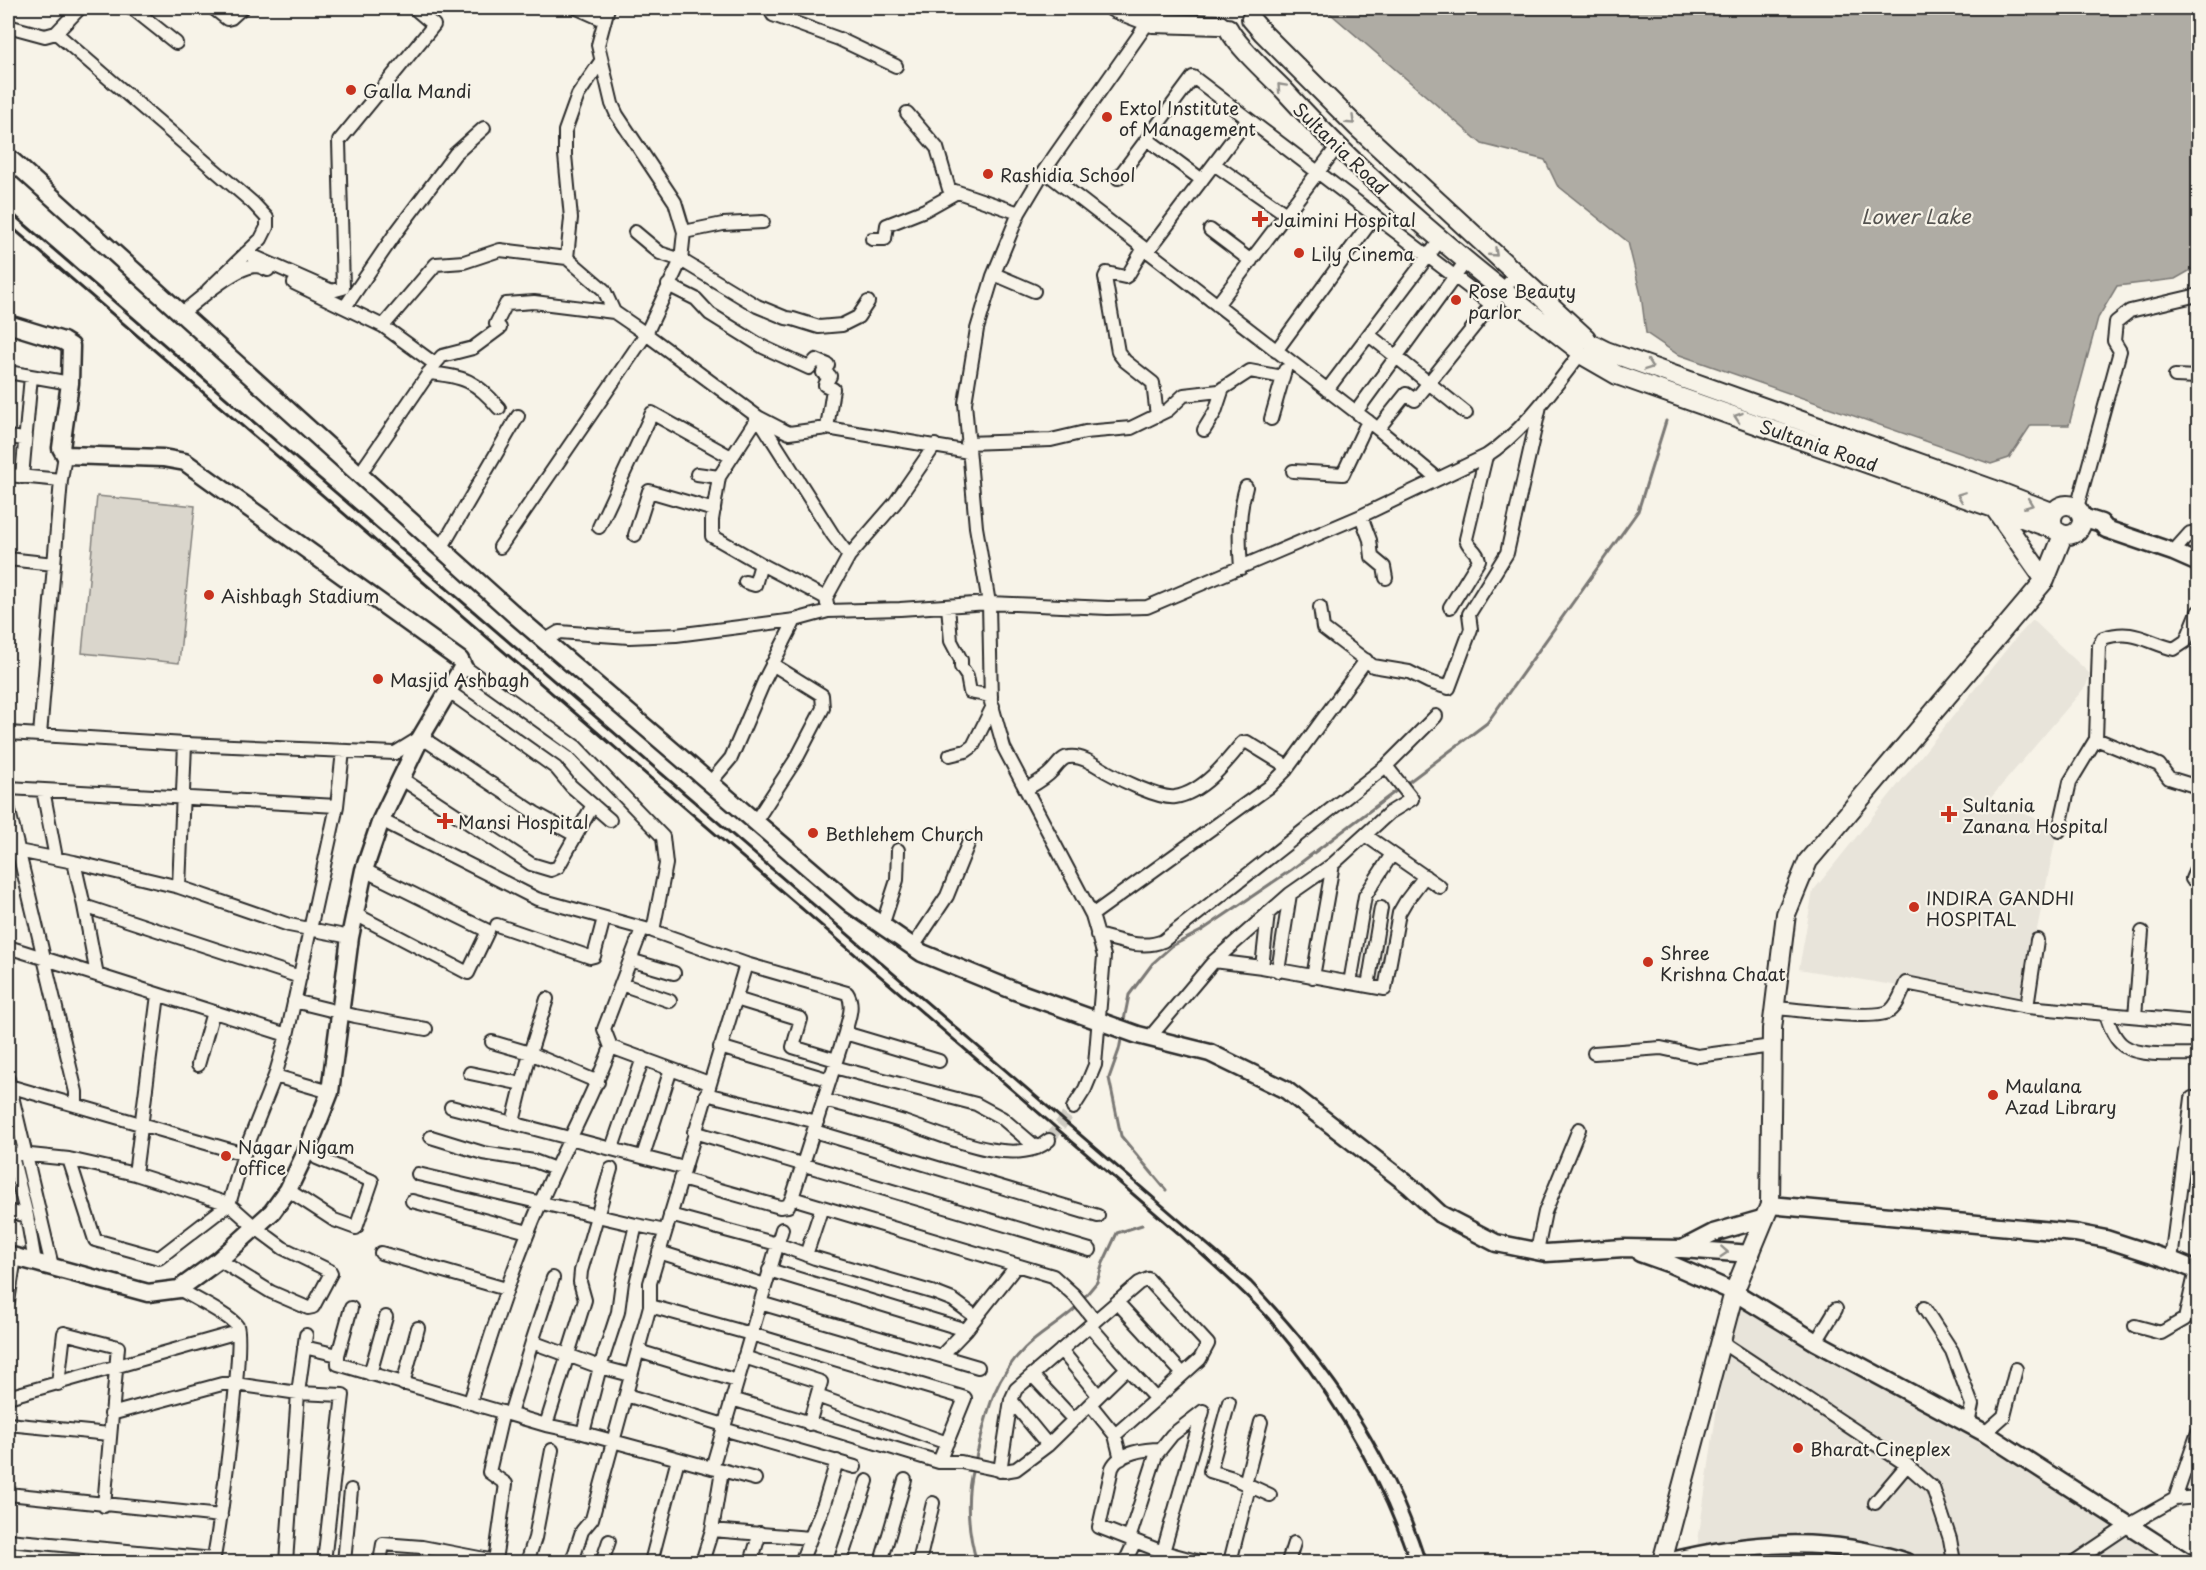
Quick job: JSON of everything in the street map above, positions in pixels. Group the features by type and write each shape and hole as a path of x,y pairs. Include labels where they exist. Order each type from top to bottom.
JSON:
{"main road":[{"path":"1114,8 1151,22 1237,28 1253,13"},
{"path":"1151,22 1171,8"},
{"name":"Sultania Road","path":"1209,8 1213,19 1224,27 1337,147 1466,261 1497,298 1584,348 1606,351 1992,489 2068,522"},
{"name":"Sultania Road","path":"1253,13 1263,33 1358,128 1516,274 1584,348 1617,375 1995,509 2068,522"},
{"path":"1995,509 2045,580"},
{"path":"1664,1563 1734,1292 1768,1212 1772,1046 1786,914 1808,861 2045,580 2068,522"}],"street":[{"path":"8,27 45,36 56,33 80,8"},
{"path":"132,8 176,43"},
{"path":"213,8 226,19 231,18 242,8"},
{"path":"246,253 332,291 343,288 339,141 434,25 414,8"},
{"path":"577,8 604,20"},
{"path":"500,547 646,334 681,260 684,232 675,201 612,104 598,45 608,8"},
{"path":"770,8 773,15 839,39 896,66"},
{"path":"1073,1108 1085,1089 1095,1065 1106,1023 1104,956 1092,915 1004,748 992,701 989,603 976,527 965,403 977,328 994,274 1020,213 1044,171 1151,22"},
{"path":"56,33 220,174 267,218 267,227 261,238 180,315"},
{"path":"567,258 571,218 566,131 578,95 602,61"},
{"path":"1118,178 1193,77 1455,277 1497,298"},
{"path":"907,113 937,148 949,189 1020,213"},
{"path":"1157,416 1153,382 1125,361 1118,352 1105,277 1107,273 1125,277 1128,275 1248,119"},
{"path":"345,307 395,234 456,154 484,128"},
{"path":"1147,140 1202,180"},
{"path":"1217,305 1337,147"},
{"path":"8,156 180,315 544,640 851,904 922,953 1015,991 1106,1023 1144,1036 1210,1053 1286,1090 1410,1186 1440,1214 1496,1243 1546,1253 1624,1248 1750,1254"},
{"path":"1214,164 1286,214"},
{"path":"1044,171 1373,425 1437,479"},
{"path":"872,239 885,239 886,227 889,224 925,210 957,192"},
{"path":"1276,351 1375,216"},
{"path":"684,232 723,224 763,222"},
{"path":"1210,230 1251,261"},
{"path":"635,232 660,253 681,260 762,309 786,318 819,327 831,327 848,323 858,317 868,302"},
{"path":"1327,390 1430,257 1441,239"},
{"path":"383,326 436,264 464,262 500,250 567,258 604,290 614,312"},
{"path":"1356,412 1466,261"},
{"path":"208,290 254,266 262,267 383,326 432,368 470,381 486,393 499,408"},
{"path":"994,274 1034,291"},
{"path":"1293,471 1343,474 1373,425 1406,394 1414,400 1516,274"},
{"path":"668,285 696,299 710,314 763,347 809,368 816,360 828,365 824,373 830,376 825,385 833,389 827,428"},
{"path":"2199,295 2130,310 2116,322 2114,341 2120,351 2068,522 2101,523 2106,529 2199,563"},
{"path":"359,475 442,356 473,348 500,328 496,324 506,304 534,302 614,312 758,417 789,433 827,428 935,445 968,447 1051,440 1085,432 1123,430 1168,410 1184,395 1219,391 1250,371 1283,377"},
{"path":"8,324 69,344 72,353 61,448 65,455 40,735"},
{"path":"1369,335 1466,413"},
{"path":"544,640 559,632 629,637 676,635 795,620 828,611 989,603 1147,608 1361,516 1486,456 1496,450 1541,405 1584,348"},
{"path":"1271,419 1287,360"},
{"path":"8,372 70,383"},
{"path":"22,477 31,376"},
{"path":"2175,376 2199,377"},
{"path":"1204,430 1215,411 1223,388"},
{"path":"1320,607 1323,628 1373,666 1409,672 1429,682 1449,688 1471,628 1469,614 1507,553 1541,405"},
{"path":"599,527 652,413 731,457"},
{"path":"442,547 518,416"},
{"path":"758,417 719,477 712,536 826,598"},
{"path":"758,417 833,535 849,556"},
{"path":"8,437 25,439"},
{"path":"828,611 826,598 849,556 895,503 935,445"},
{"path":"65,455 163,458 185,462 460,660 462,666 576,747 663,837 666,864 648,930 630,960 604,1029 611,1047 598,1082 555,1169 528,1232 506,1289 470,1402"},
{"path":"1450,607 1479,560 1477,553 1468,545 1466,539 1486,456"},
{"path":"697,474 719,477"},
{"path":"8,476 61,480"},
{"path":"1241,568 1239,540 1242,498 1246,487"},
{"path":"635,535 649,491 714,510"},
{"path":"1361,516 1370,540 1372,557 1384,567 1386,578"},
{"path":"2173,552 2190,534 2199,533"},
{"path":"8,559 54,564"},
{"path":"745,582 755,585 761,564"},
{"path":"948,606 951,641 961,660 961,667 968,676 970,692 992,701"},
{"path":"2059,831 2070,782 2096,739 2099,646 2103,638 2142,636 2174,649 2194,635 2199,612"},
{"path":"710,783 731,758 772,664 795,620"},
{"path":"1092,915 1269,787 1288,767 1366,660"},
{"path":"755,822 798,756 823,708 822,696 772,664"},
{"path":"8,1302 11,1256 148,1293 179,1289 219,1260 255,1228 272,1212 288,1190 308,1148 330,1092 351,937 364,870 381,820 421,737 462,666"},
{"path":"448,691 556,768 571,786 610,820"},
{"path":"950,755 966,751 973,746 992,701"},
{"path":"1097,935 1142,945 1153,945 1163,941 1387,768 1436,716"},
{"path":"8,733 184,744 395,753 421,737"},
{"path":"421,737 535,813 575,835"},
{"path":"2096,739 2159,765 2169,778 2199,788"},
{"path":"1026,789 1070,756 1092,763 1115,776 1157,794 1174,797 1190,791 1221,770 1242,743 1246,742 1288,767"},
{"path":"179,887 184,744"},
{"path":"69,1159 94,1240 159,1258 229,1204 244,1154 275,1076 287,1035 337,806 343,751"},
{"path":"1144,1036 1214,961 1268,913 1290,894 1333,864 1389,813 1412,799 1387,768"},
{"path":"402,779 537,867 551,870 556,869 593,805"},
{"path":"8,788 337,806"},
{"path":"43,790 56,858"},
{"path":"8,807 76,1092 76,1105"},
{"path":"381,820 537,899 648,930 746,964 847,993 851,1005 834,1069 788,1206 780,1207 682,1174 643,1156 451,1107"},
{"path":"1365,834 1440,887"},
{"path":"914,947 947,896 970,839"},
{"path":"882,926 897,880 898,850"},
{"path":"18,851 179,887 289,925 351,937"},
{"path":"1350,982 1365,896 1392,854"},
{"path":"74,862 97,975"},
{"path":"1313,977 1333,864"},
{"path":"2192,879 2199,865"},
{"path":"355,914 467,973 487,933 364,870"},
{"path":"1214,961 1262,967 1385,989 1399,913 1425,876"},
{"path":"1278,971 1290,894"},
{"path":"84,906 300,977"},
{"path":"1368,986 1381,908"},
{"path":"1262,967 1268,913"},
{"path":"497,925 590,957 594,956 604,918"},
{"path":"2135,1016 2142,932"},
{"path":"2027,1007 2037,940"},
{"path":"8,947 287,1035"},
{"path":"630,960 674,973"},
{"path":"572,1563 582,1531 592,1520 650,1306 650,1283 746,964"},
{"path":"1775,1008 1866,1015 1882,1014 1895,1006 1906,982 2027,1007 2199,1022"},
{"path":"621,984 669,1001"},
{"path":"135,1174 158,994"},
{"path":"513,1122 530,1053 547,999"},
{"path":"736,999 801,1019 793,1047 834,1069"},
{"path":"294,1001 426,1029"},
{"path":"198,1065 213,1012"},
{"path":"2106,1014 2110,1028 2123,1046 2148,1053 2199,1054"},
{"path":"845,1033 939,1060"},
{"path":"492,1042 530,1053 598,1082"},
{"path":"1594,1053 1662,1048 1698,1056 1772,1046"},
{"path":"611,1047 671,1069 708,1088 815,1127 1098,1216"},
{"path":"720,1047 834,1069 976,1104 1002,1118 1037,1148"},
{"path":"612,1148 643,1058"},
{"path":"643,1156 671,1069"},
{"path":"470,1072 522,1084"},
{"path":"275,1076 330,1092"},
{"path":"8,1082 76,1105 244,1154"},
{"path":"8,1082 52,1266"},
{"path":"2171,1260 2192,1098"},
{"path":"824,1100 879,1114 955,1141 1010,1151 1037,1148 1048,1140"},
{"path":"1537,1251 1545,1212 1579,1129"},
{"path":"694,1132 1090,1250"},
{"path":"430,1137 483,1154 534,1161 555,1169"},
{"path":"9,1146 26,1155 69,1159 135,1174 229,1204 255,1228 283,1248 330,1271 324,1289 313,1307 308,1308 285,1300 219,1260"},
{"path":"9,1146 27,1216 35,1262"},
{"path":"288,1190 334,1220 357,1228 372,1181 316,1158 308,1148"},
{"path":"546,1425 585,1300 580,1282 581,1271 611,1169"},
{"path":"418,1174 665,1232"},
{"path":"792,1198 1053,1276 1074,1295 1092,1323 1127,1368 1156,1399"},
{"path":"412,1202 528,1232"},
{"path":"806,1255 822,1207"},
{"path":"8,1211 27,1216"},
{"path":"1674,1265 1682,1249 1713,1233 1768,1212 2075,1233 2106,1239 2197,1270 2185,1319 2161,1333 2135,1326"},
{"path":"670,1215 777,1244 806,1255 944,1296 961,1305 976,1317"},
{"path":"583,1433 600,1367 618,1312 622,1282 636,1225"},
{"path":"702,1563 712,1530 717,1469 724,1427 782,1229"},
{"path":"1624,1248 1674,1265 1734,1292 1816,1342 1985,1433 2186,1563"},
{"path":"659,1252 765,1285"},
{"path":"381,1253 506,1289"},
{"path":"941,1356 966,1330 1017,1265"},
{"path":"770,1270 966,1330"},
{"path":"381,1563 383,1544 422,1547 493,1562 506,1484 501,1478 489,1472 553,1278"},
{"path":"1000,1471 1011,1400 1016,1389 1117,1302 1148,1279 1208,1344 1200,1359 1115,1435"},
{"path":"8,1540 130,1557 214,1561 235,1384 238,1332 232,1320 179,1289"},
{"path":"1117,1302 1183,1374"},
{"path":"760,1303 978,1367"},
{"path":"650,1306 965,1398 939,1462"},
{"path":"351,1308 338,1355 338,1364 546,1425 755,1479"},
{"path":"1924,1308 1952,1351 1972,1404 1968,1424"},
{"path":"1816,1342 1836,1310"},
{"path":"370,1374 386,1317"},
{"path":"403,1384 418,1328"},
{"path":"8,1397 238,1332"},
{"path":"58,1383 64,1333 118,1347 104,1506"},
{"path":"286,1563 298,1393 305,1341 338,1355"},
{"path":"1720,1341 1907,1465 1933,1488 1950,1539 1954,1563"},
{"path":"532,1342 567,1356 631,1376"},
{"path":"1061,1350 1115,1435 1121,1459"},
{"path":"638,1352 737,1381"},
{"path":"744,1357 821,1382 809,1424"},
{"path":"732,1399 939,1462 961,1462 1000,1471 1016,1469 1048,1445 1127,1368"},
{"path":"1985,1433 2004,1416 2016,1369"},
{"path":"1032,1375 1074,1420"},
{"path":"111,1414 222,1384 298,1393 343,1395 324,1563"},
{"path":"626,1395 855,1467"},
{"path":"817,1396 948,1443"},
{"path":"1011,1400 1048,1445"},
{"path":"1229,1402 1210,1471 1233,1478 1270,1495"},
{"path":"1125,1563 1156,1455 1172,1435 1203,1412 1163,1552"},
{"path":"1230,1563 1261,1422"},
{"path":"8,1424 110,1434"},
{"path":"2175,1499 2199,1432"},
{"path":"1161,1449 1138,1451 1113,1465 1099,1527 1163,1552 1200,1563"},
{"path":"527,1563 535,1538 552,1450"},
{"path":"651,1563 678,1459"},
{"path":"801,1563 824,1504 837,1461"},
{"path":"1875,1503 1907,1465"},
{"path":"881,1563 905,1480"},
{"path":"840,1563 867,1481"},
{"path":"344,1563 351,1490"},
{"path":"8,1494 104,1506 221,1516"},
{"path":"2074,1563 2129,1525 2175,1499 2199,1497"},
{"path":"919,1563 933,1503"},
{"path":"712,1530 810,1538"},
{"path":"751,1563 760,1533"},
{"path":"602,1563 609,1541"},
{"path":"1288,1563 1294,1543"},
{"path":"1664,1563 1706,1553 1773,1544 1850,1548 1906,1563"}],"shaded area":[{"path":"97,496 195,506 179,663 82,653"},
{"name":"Sultania Zanana Hospital","path":"2033,620 2090,674 2086,686 1989,800 2058,827 2021,1007 1799,969 1813,891 2014,640"},
{"path":"1734,1289 2181,1562 1695,1562"}],"water":[{"name":"Lower Lake","path":"1324,8 2198,8 2198,266 2175,279 2117,286 2098,318 2069,425 2031,425 2009,458 1991,464 1677,354 1646,333 1641,295 1628,242 1557,185 1545,160 1482,144"}],"waterway":[{"path":"1406,784 1487,723 1638,511 1666,421"},
{"path":"1123,1025 1129,995 1153,963 1172,946 1201,931 1291,870 1400,788"},
{"path":"1122,1035 1109,1078 1121,1136 1166,1190"},
{"path":"1082,1300 1097,1282 1117,1233 1142,1225"},
{"path":"975,1461 991,1401 1004,1375 1030,1343 1078,1306"},
{"path":"973,1468 969,1491 969,1515 971,1540 977,1562"}],"tunnel":[{"path":"1049,1140 1073,1108"}],"railway":[{"path":"8,210 1251,1282 1307,1345 1355,1411 1395,1483 1426,1562"},
{"path":"8,224 1236,1285 1291,1346 1351,1434 1383,1496 1410,1562"}],"place":[{"name":"Galla Mandi","path":"351,90"},
{"name":"Extol Institute of Management","path":"1107,117"},
{"name":"Rashidia School","path":"988,174"},
{"name":"Jaimini Hospital","path":"1260,219"},
{"name":"Lily Cinema","path":"1299,253"},
{"name":"Rose Beauty parlor","path":"1456,300"},
{"name":"Aishbagh Stadium","path":"209,595"},
{"name":"Masjid Ashbagh","path":"378,679"},
{"name":"Sultania Zanana Hospital","path":"1949,814"},
{"name":"Mansi Hospital","path":"445,821"},
{"name":"Bethlehem Church","path":"813,833"},
{"name":"INDIRA GANDHI HOSPITAL","path":"1914,907"},
{"name":"Shree Krishna Chaat","path":"1648,962"},
{"name":"Maulana Azad Library","path":"1993,1095"},
{"name":"Nagar Nigam office","path":"226,1156"},
{"name":"Bharat Cineplex","path":"1798,1448"}]}
